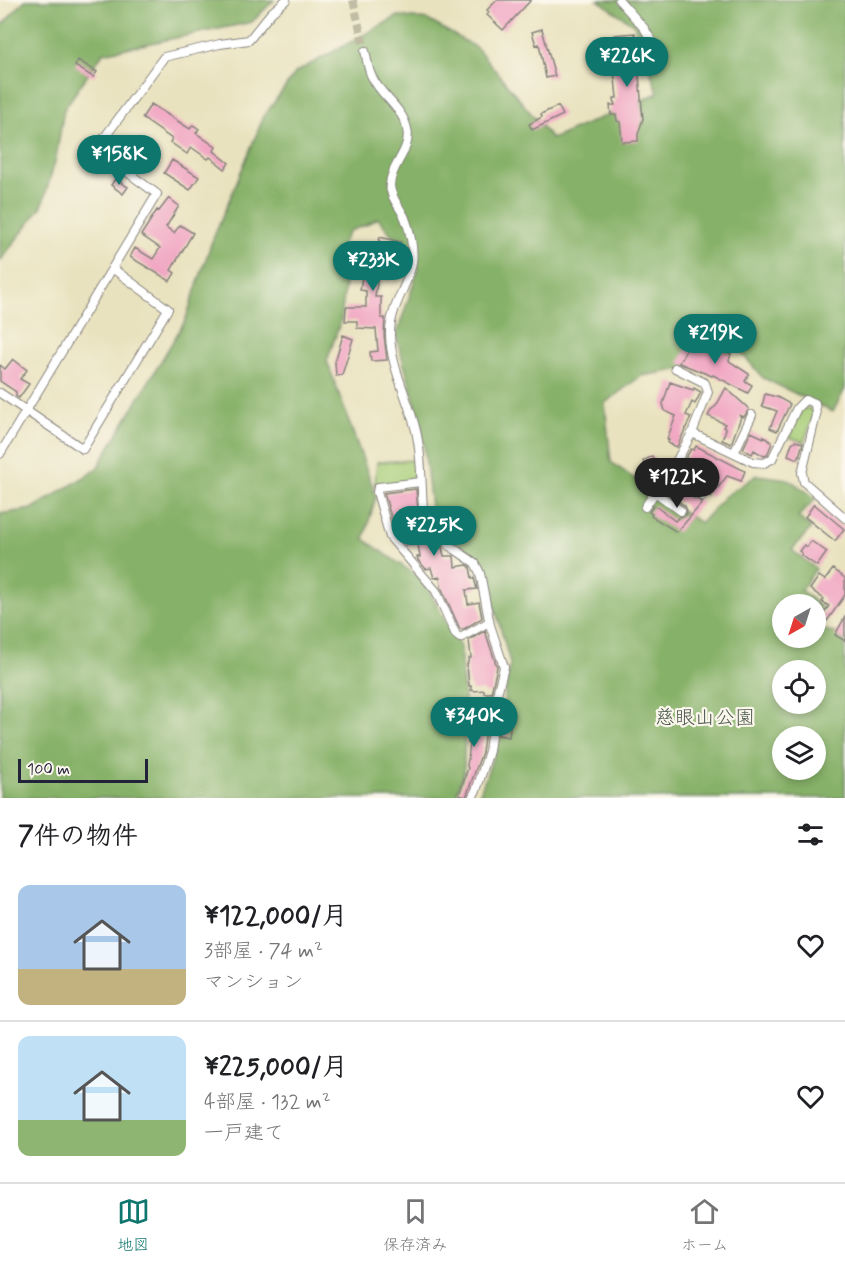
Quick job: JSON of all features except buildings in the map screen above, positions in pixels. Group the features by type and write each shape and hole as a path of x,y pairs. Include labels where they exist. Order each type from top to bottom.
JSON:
{"street":[{"path":"0,454 157,194 96,149 164,57 249,40 286,0"},
{"path":"619,0 644,28 658,51"},
{"path":"365,51 372,77 404,119 408,130 407,143 393,172 390,184 392,195 405,218 411,242 412,262 394,309 390,333 392,355 419,446 425,518 450,546 475,563 480,573 489,622 504,667 496,698 489,751 472,798"},
{"path":"0,393 83,449 168,309 112,268"},
{"path":"645,507 692,433 708,392 705,383 675,368"},
{"path":"692,433 753,462 764,464 772,459 797,408 805,400 815,403 816,415 802,473 804,482 845,518"},
{"path":"734,453 752,415"},
{"path":"669,472 702,496"},
{"path":"421,482 378,487 377,492 390,537 436,591 456,635 460,638 489,622"},
{"path":"655,492 681,511"}],"green space":[{"path":"25,0 274,0 252,22 103,53 64,109 56,158 42,206 0,261 0,27"},
{"name":"慈眼山公園","path":"598,0 845,0 845,389 833,412 763,378 738,349 689,368 641,376 605,403 611,462 701,523 724,497 757,475 788,479 816,498 798,517 811,528 792,550 816,569 801,590 806,594 772,594 772,648 826,648 826,630 845,636 845,798 478,798 496,749 510,663 482,560 454,542 432,516 422,428 396,336 419,268 378,218 349,231 329,269 345,284 341,320 327,361 376,496 364,539 423,580 460,647 465,709 464,772 456,795 463,798 0,798 0,514 32,509 96,470 185,321 211,244 264,116 296,72 398,16 428,20 477,48 552,139 658,93 634,25"},
{"path":"809,408 814,414 804,442 789,437 802,409"},
{"path":"418,460 412,483 375,486 377,462"}],"tunnel":[{"path":"353,0 365,51"}]}
